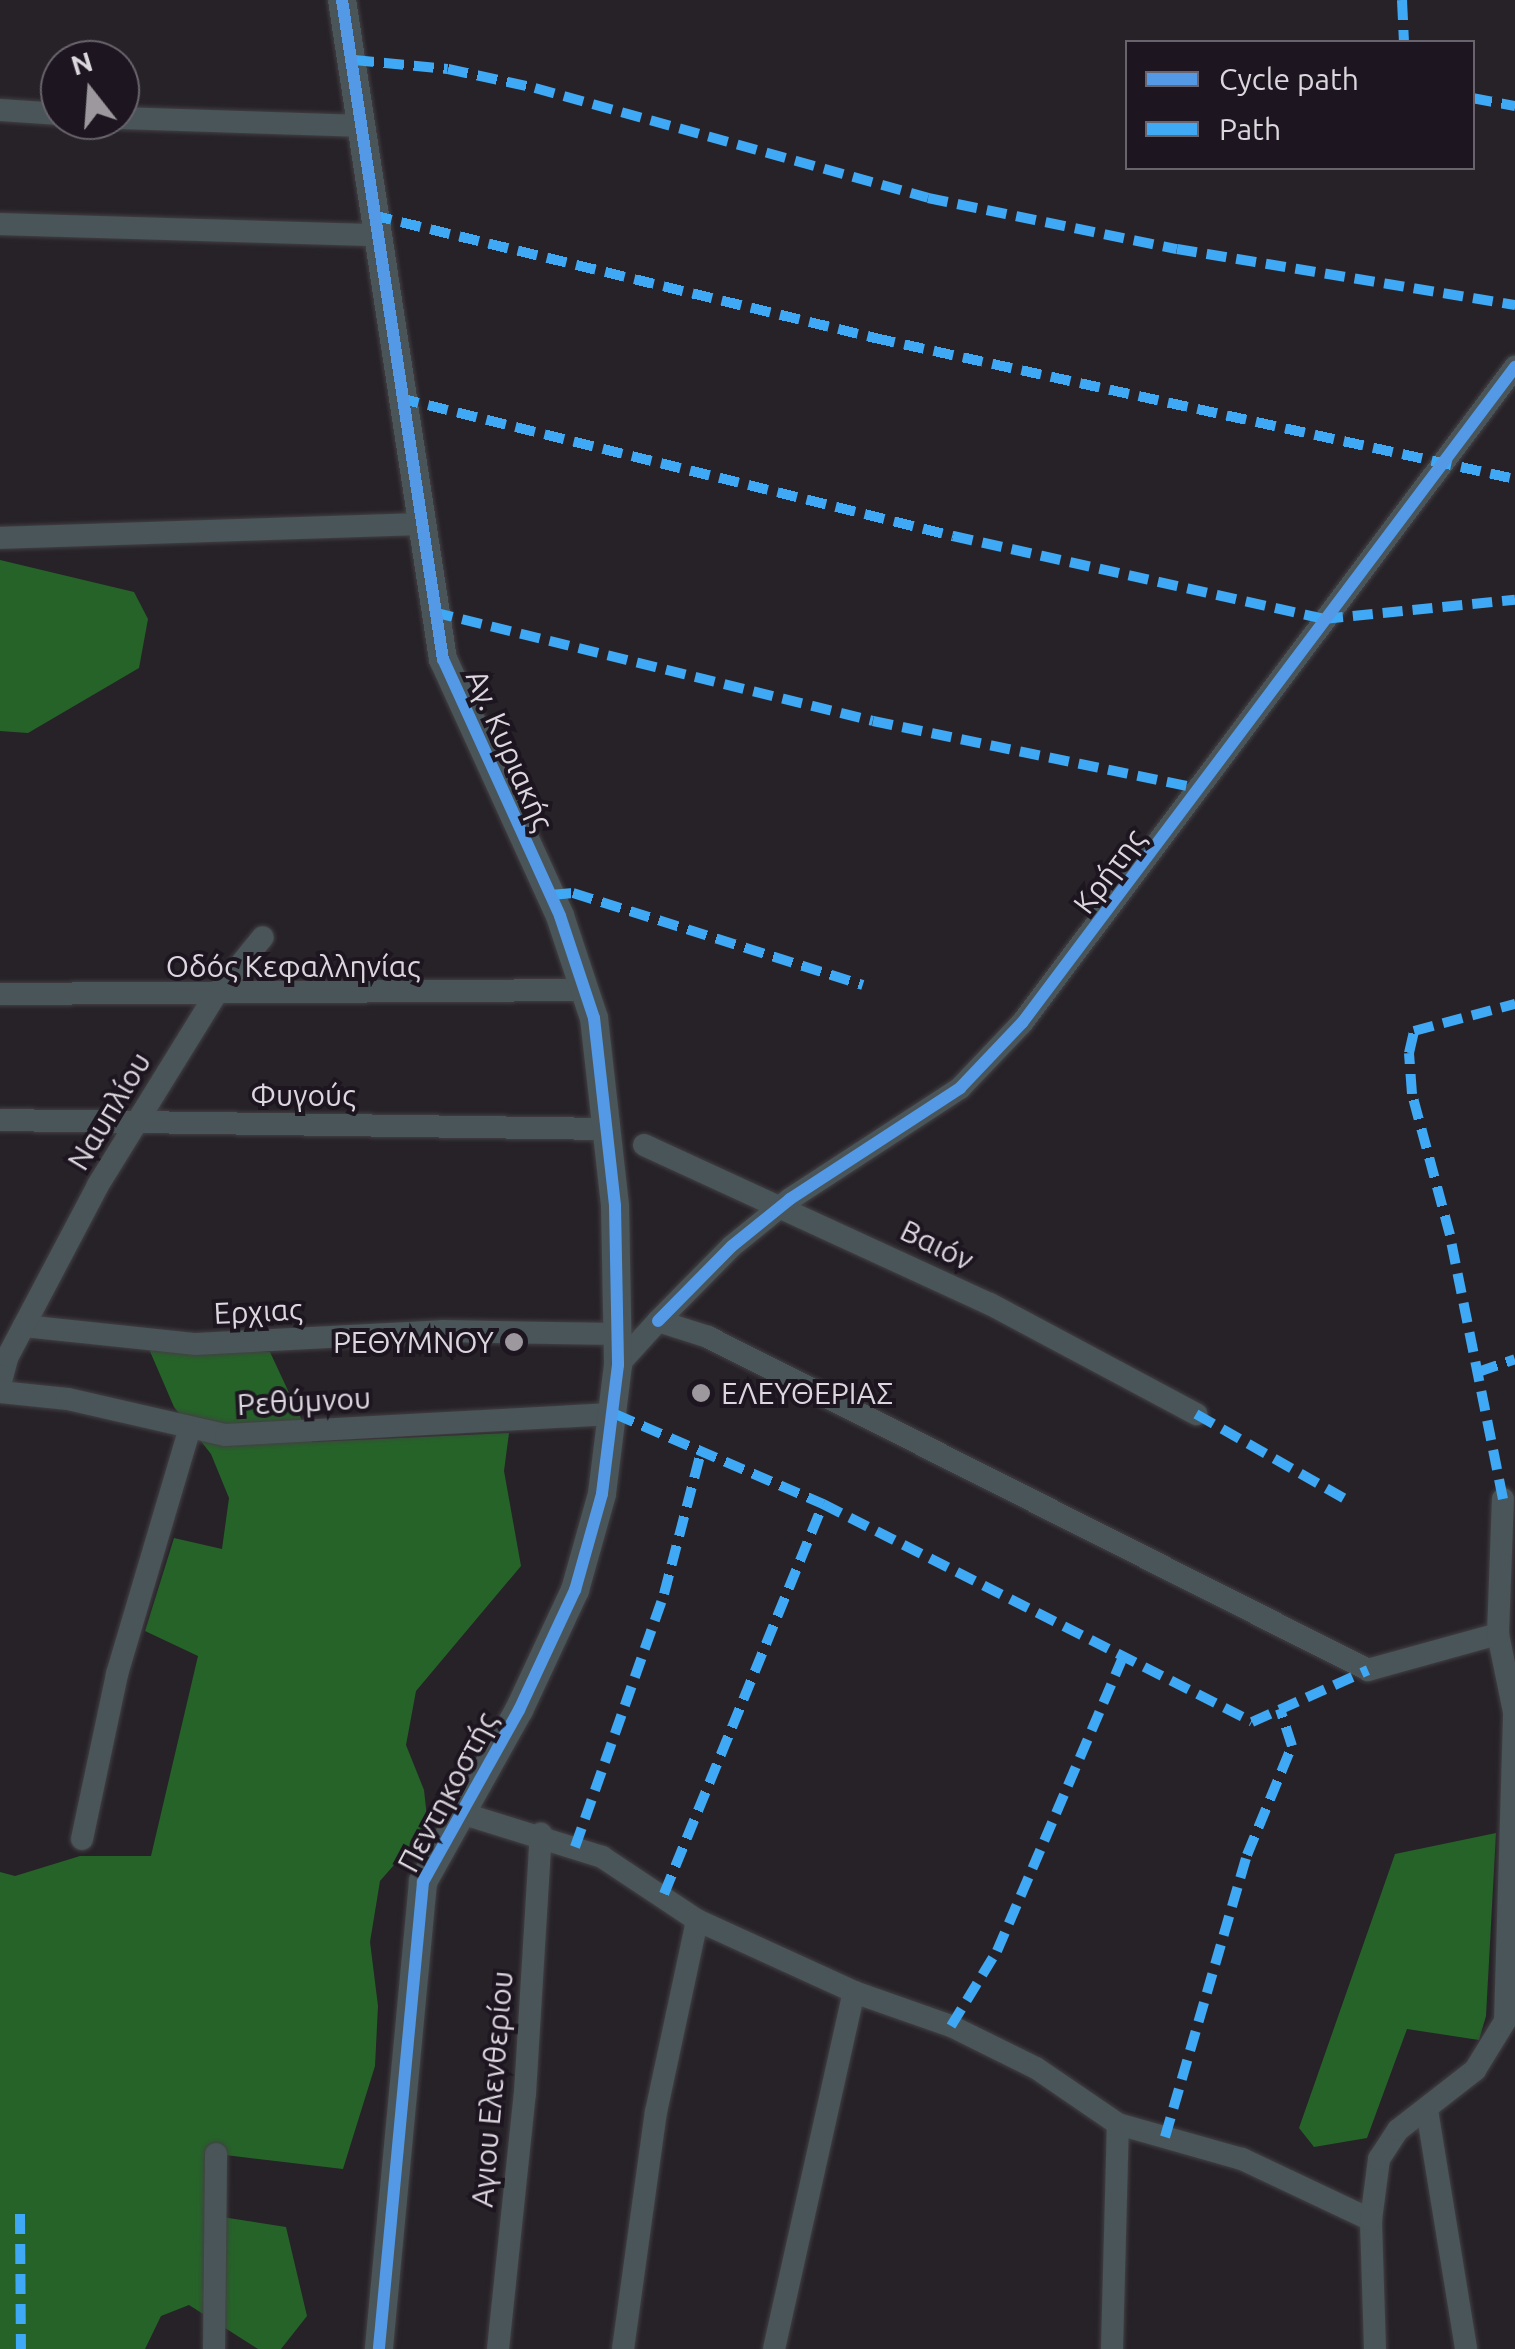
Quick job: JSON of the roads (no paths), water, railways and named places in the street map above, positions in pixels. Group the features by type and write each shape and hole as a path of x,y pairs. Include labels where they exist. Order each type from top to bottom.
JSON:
{"street":[{"name":"Αγ. Κυριακής","path":"342,0 418,524 443,659 459,704 551,895 586,990 602,1060 617,1334"},
{"path":"0,110 40,113"},
{"path":"140,119 363,126"},
{"path":"0,224 375,235"},
{"name":"Κρήτης","path":"618,1364 658,1321 783,1204 960,1088 1022,1023 1515,367"},
{"path":"0,538 418,524"},
{"name":"Ναυπλίου","path":"0,1389 24,1326 134,1125 214,997 263,937"},
{"name":"Οδός Κεφαλληνίας","path":"0,994 214,997 586,990"},
{"name":"Φυγούς","path":"0,1120 134,1125 607,1129"},
{"name":"Βαιόν","path":"644,1145 783,1204 1196,1414"},
{"path":"658,1321 708,1338 1368,1670 1498,1634"},
{"name":"Ερχιας","path":"24,1326 196,1344 442,1331 617,1334"},
{"name":"Πεντηκοστής","path":"379,2349 419,1903 435,1854 519,1710 574,1590 602,1494 615,1414 617,1334"},
{"name":"Ρεθύμνου","path":"0,1389 52,1396 190,1428 263,1437 615,1414"},
{"path":"82,1839 117,1674 190,1428"},
{"path":"1375,2349 1371,2220 1387,2144 1475,2070 1505,2021 1514,1865 1514,1738 1511,1683 1498,1634 1510,1587 1502,1499"},
{"path":"461,1814 540,1833 602,1857 697,1920 854,1992 951,2026 1036,2068 1118,2124 1242,2159 1371,2220"},
{"name":"Αγιου Ελενθερίου","path":"498,2349 525,2093 540,1833"},
{"path":"624,2349 656,2112 697,1920"},
{"path":"774,2349 854,1992"},
{"path":"1427,2110 1466,2349"},
{"path":"1112,2349 1118,2124"},
{"path":"214,2349 216,2154"}],"place":[{"name":"ΡΕΘΥΜΝΟΥ","path":"514,1342"},
{"name":"ΕΛΕΥΘΕΡΙΑΣ","path":"701,1393"}]}
